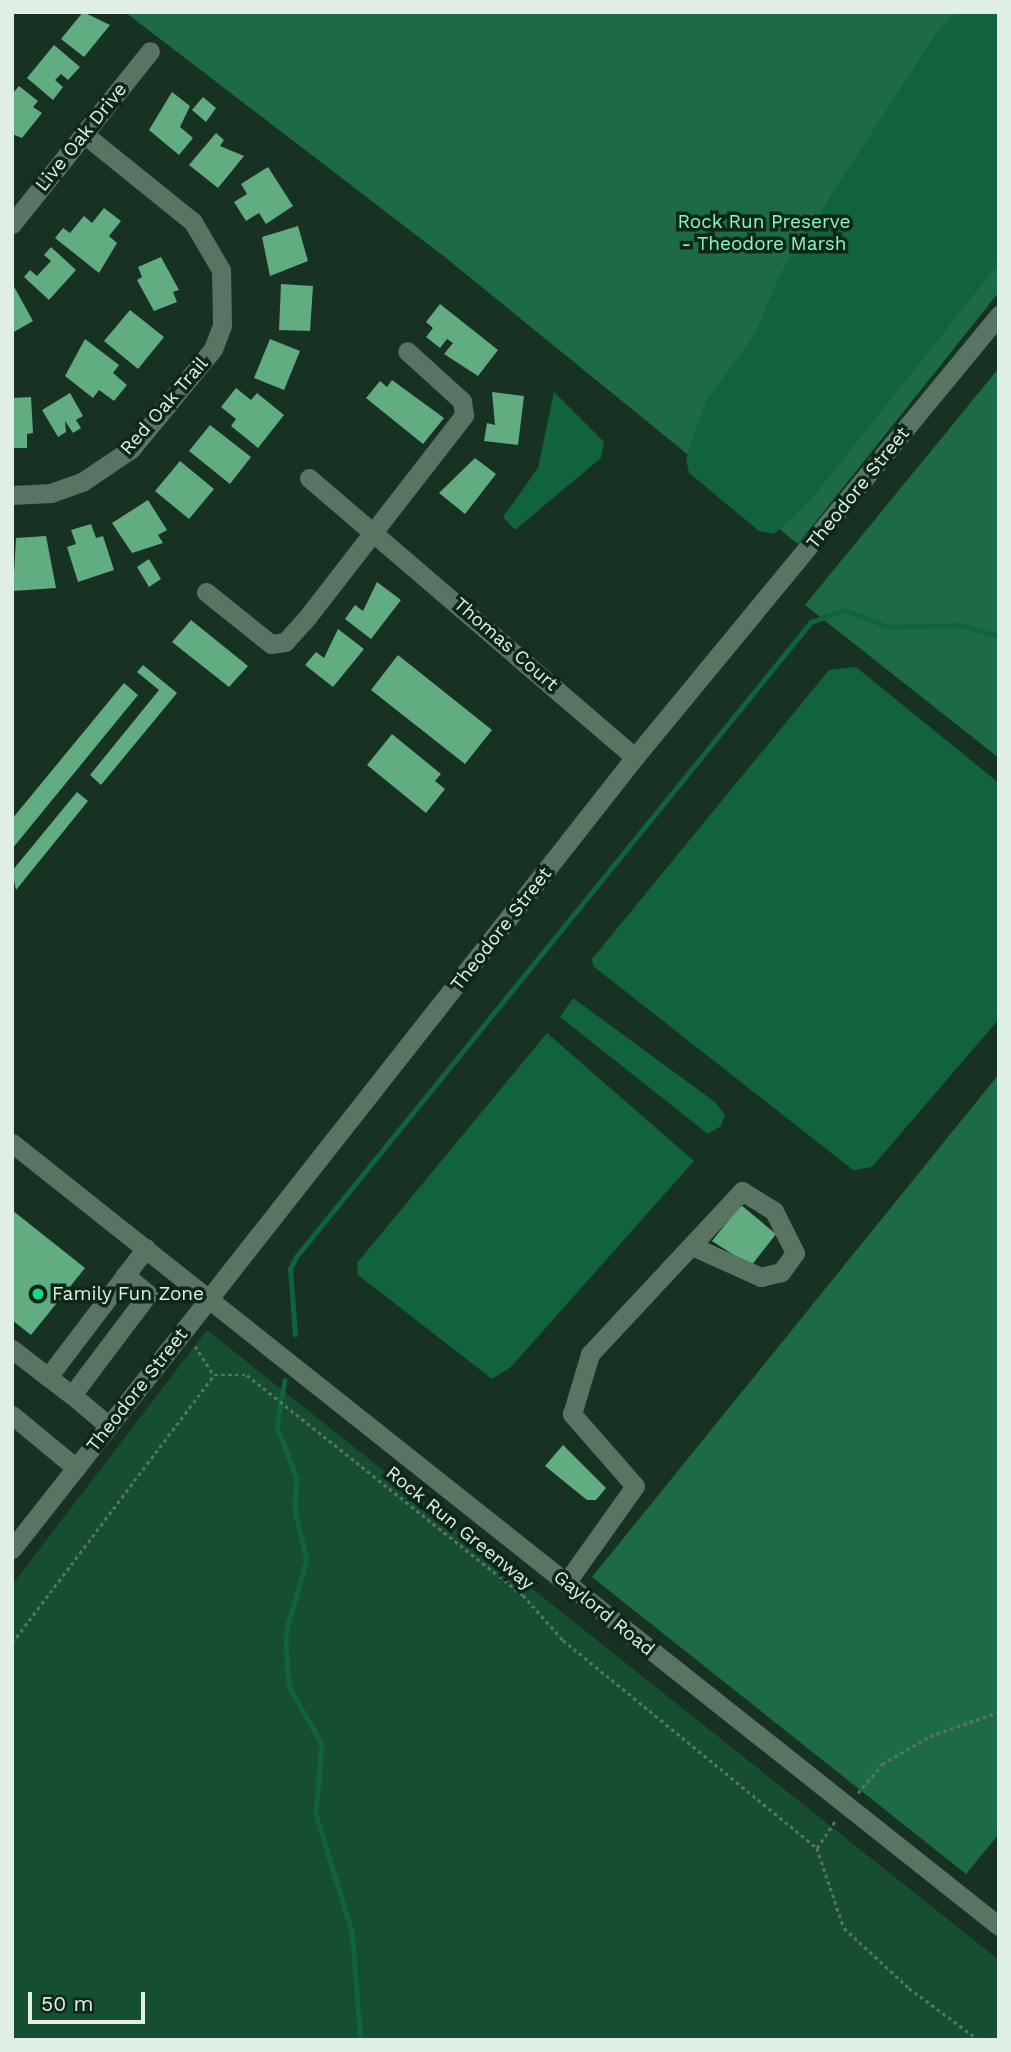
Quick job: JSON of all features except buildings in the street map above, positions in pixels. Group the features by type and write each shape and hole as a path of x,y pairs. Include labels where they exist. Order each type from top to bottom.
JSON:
{"street":[{"name":"Live Oak Drive","path":"12,224 150,51"},
{"name":"Red Oak Trail","path":"12,495 51,493 82,482 131,450 213,349 222,325 221,271 199,230 84,134"},
{"name":"Theodore Street","path":"12,1549 635,757 999,315"},
{"path":"206,593 271,643 285,642 376,531 464,415 462,401 407,351"},
{"name":"Thomas Court","path":"309,478 376,531 635,757"},
{"name":"Gaylord Road","path":"12,1143 999,1926"},
{"path":"566,1583 635,1486 572,1414 583,1373 620,1316 692,1246 721,1208 750,1190 788,1228 795,1253 780,1272 761,1277 692,1246"},
{"path":"48,1377 146,1248"},
{"path":"72,1395 148,1293 125,1275"},
{"path":"12,1349 109,1426"},
{"path":"12,1415 76,1468"}],"path":[{"path":"12,1643 214,1375 209,1360 180,1335"},
{"name":"Rock Run Greenway","path":"214,1375 247,1374 523,1595 563,1640 817,1848"},
{"path":"979,2040 909,1988 844,1928 817,1848 846,1807 882,1764 930,1736 999,1713"}],"shaded area":[{"path":"957,12 999,12 999,263 811,500 774,534 759,531 689,473 686,459 706,401 755,334 780,274 937,32"},
{"path":"554,392 604,442 601,458 515,530 503,517 538,468"},
{"path":"856,667 999,783 999,1019 872,1167 853,1170 593,966 592,959 829,670"},
{"path":"573,998 715,1102 725,1115 721,1126 708,1134 560,1017"},
{"path":"547,1033 694,1161 511,1367 492,1379 358,1275 357,1263"},
{"path":"207,1330 999,1960 999,2040 12,2040 12,1585"}],"green space":[{"name":"Rock Run Preserve - Theodore Marsh","path":"125,12 999,12 999,292 798,544 446,258"},
{"path":"999,368 999,758 805,605"},
{"path":"999,1074 999,1834 966,1874 592,1577"}],"waterway":[{"path":"295,1335 290,1269 296,1257 811,622 844,610 889,627 960,625 999,636"},
{"path":"285,1380 277,1426 297,1479 295,1511 307,1560 286,1632 287,1666 290,1688 322,1744 316,1814 352,1931 361,2040"}],"place":[{"name":"Family Fun Zone","path":"38,1294"}]}
